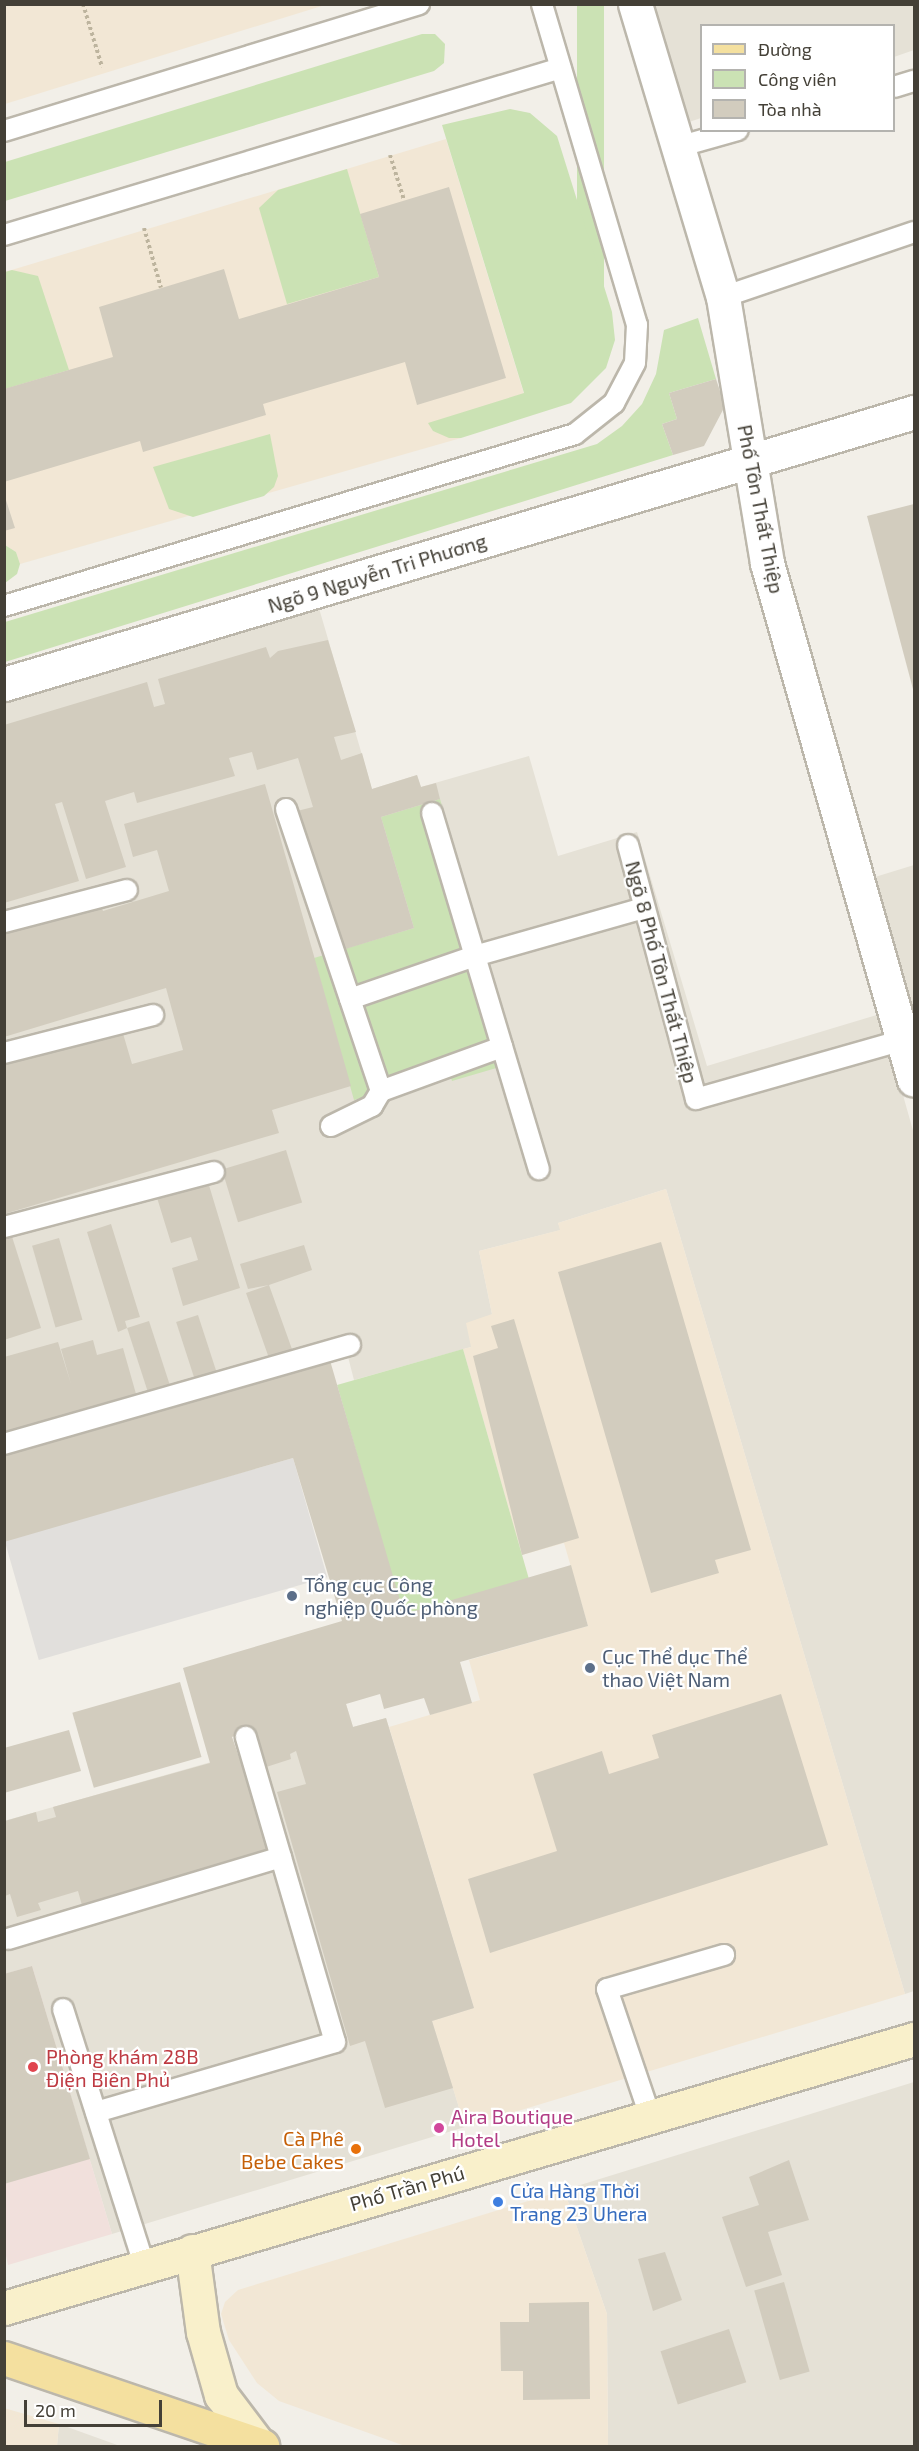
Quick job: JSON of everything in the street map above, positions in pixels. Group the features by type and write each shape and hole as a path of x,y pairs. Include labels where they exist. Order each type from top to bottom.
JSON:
{"main road":[{"path":"4,2358 260,2446"}],"street":[{"name":"Phố Tôn Thất Thiệp","path":"635,4 723,297 767,563 915,1080"},
{"name":"Ngõ 9 Nguyễn Tri Phương","path":"4,684 915,412"},
{"name":"Phố Trần Phú","path":"4,2308 915,2039"},
{"path":"192,2251 203,2332 221,2395 260,2446"}],"lane":[{"path":"4,131 419,4"},
{"path":"4,606 575,434 614,403 635,363 637,325 542,4"},
{"path":"4,235 561,68"},
{"path":"895,87 915,81"},
{"path":"678,147 731,132"},
{"path":"723,297 915,232"},
{"path":"286,809 381,1091"},
{"path":"432,813 539,1169"},
{"name":"Ngõ 8 Phố Tôn Thất Thiệp","path":"628,845 696,1099 903,1040"},
{"path":"4,922 127,890"},
{"path":"350,999 475,956 644,908"},
{"path":"4,1053 153,1015"},
{"path":"331,1126 372,1106 381,1091 502,1047"},
{"path":"4,1227 214,1172"},
{"path":"4,1444 350,1346"},
{"path":"96,2112 335,2042 246,1737"},
{"path":"8,1939 281,1857"},
{"path":"650,2116 607,1989 724,1955"},
{"path":"63,2009 144,2265"}],"path":[{"path":"83,4 112,99"},
{"path":"394,166 404,200"},
{"path":"148,240 161,288"}],"shaded area":[{"path":"5,4 325,4 325,5 5,104"},
{"path":"651,5 914,5 914,50 895,57 895,24 700,24 700,118 686,123"},
{"path":"446,139 524,394 433,431 461,438 20,564 16,552 5,545 5,272"},
{"path":"316,598 372,789 417,775 421,787 529,756 558,856 637,832 707,1066 880,1014 914,1134 914,1991 905,1994 666,1189 558,1223 561,1230 479,1251 492,1314 471,1347 354,1380 347,1353 5,1452 5,694"},
{"path":"914,865 914,1017 875,877"},
{"path":"666,1189 905,1994 465,2127 432,2021 474,2008 389,1727 480,1700 469,1660 588,1626 564,1543 522,1555 463,1349 471,1347 466,1323 492,1314 479,1251 560,1230 558,1223"},
{"path":"293,1458 327,1577 39,1660 5,1541"},
{"path":"346,1704 353,1727 386,1718 474,2008 453,2088 465,2127 112,2234 32,1966 5,1974 4,1821 246,1752"},
{"name":"Phòng khám 28B Điện Biên Phủ","path":"32,1966 112,2234 8,2265 5,2251 5,1974"},
{"path":"914,2082 914,2446 608,2446 607,2314 564,2190"},
{"path":"564,2190 607,2314 608,2446 405,2446 279,2401 257,2383 229,2340 221,2314 225,2302 238,2290"},
{"path":"4,2408 59,2424 57,2446 5,2446"},
{"path":"59,2424 120,2446 57,2446"}],"green space":[{"path":"577,5 604,5 604,296 577,296"},
{"path":"422,34 435,34 445,44 444,63 434,71 5,201 5,162"},
{"path":"510,109 530,113 557,136 612,312 615,340 606,368 571,403 461,438 449,438 433,431 428,423 524,393 442,125"},
{"path":"347,169 379,277 287,304 259,208 278,190"},
{"path":"12,270 38,276 69,370 5,389 5,272"},
{"path":"698,318 716,379 669,393 677,419 662,424 673,455 5,662 5,622 597,444 622,426 642,404 656,374 664,330"},
{"path":"270,434 278,476 274,487 264,496 193,517 169,509 153,467"},
{"path":"5,545 16,552 20,564 17,574 5,583"},
{"path":"440,799 517,1062 452,1081 449,1072 354,1100 314,958 414,928 381,817"},
{"path":"463,1349 529,1579 403,1615 337,1385"}],"building":[{"path":"449,187 506,378 417,405 405,362 263,404 266,415 143,452 140,441 4,482 4,389 113,357 99,307 224,269 239,319 379,277 360,214"},
{"path":"716,379 725,406 704,446 673,455 662,424 677,419 669,393"},
{"path":"4,494 15,528 4,531"},
{"path":"914,504 914,693 867,516"},
{"path":"328,640 356,732 334,737 341,760 362,753 372,789 417,775 421,787 436,783 440,799 381,817 414,928 339,951 297,811 313,807 298,758 257,770 252,752 229,758 235,776 137,803 134,792 105,801 126,867 86,879 62,802 55,804 79,881 4,903 4,725 147,682 154,707 165,704 158,679 266,647 270,658 278,651"},
{"path":"265,784 351,1086 272,1110 279,1133 4,1214 4,1054 119,1020 132,1064 183,1050 166,988 4,1037 4,915 95,888 103,911 169,891 157,850 133,857 124,824"},
{"path":"286,1150 302,1203 238,1222 222,1170"},
{"path":"205,1172 240,1288 183,1306 172,1268 198,1260 191,1237 171,1243 154,1188"},
{"path":"8,1224 41,1328 4,1340 4,1225"},
{"path":"111,1224 140,1317 125,1321 127,1328 118,1332 87,1232"},
{"path":"59,1238 82,1320 56,1327 32,1246"},
{"path":"661,1242 751,1550 715,1560 719,1573 651,1593 558,1272"},
{"path":"304,1245 312,1270 269,1285 248,1289 240,1264"},
{"path":"269,1285 293,1352 270,1361 246,1293"},
{"path":"198,1315 220,1383 198,1390 176,1322"},
{"path":"514,1319 579,1538 522,1555 473,1356 498,1348 491,1326"},
{"path":"149,1321 172,1392 150,1399 127,1328"},
{"path":"93,1340 97,1355 123,1348 138,1401 4,1440 4,1357 58,1342 71,1384 61,1349"},
{"path":"329,1357 404,1614 571,1565 588,1626 460,1662 472,1703 430,1715 424,1698 384,1709 380,1694 346,1704 353,1727 386,1718 474,2008 432,2021 453,2088 385,2108 365,2041 350,2046 277,1792 306,1784 296,1751 290,1754 291,1759 260,1769 241,1733 232,1737 253,1797 256,1796 269,1855 83,1909 78,1891 38,1903 41,1910 17,1917 10,1894 5,1896 5,1821 36,1812 38,1822 56,1817 53,1807 210,1763 183,1668 342,1621 293,1458 4,1542 4,1452"},
{"path":"180,1682 201,1757 94,1788 72,1713"},
{"path":"781,1694 828,1845 490,1953 468,1879 557,1851 533,1774 602,1751 609,1774 659,1758 652,1735"},
{"path":"69,1730 81,1771 4,1793 4,1748"},
{"name":"Phòng khám 28B Điện Biên Phủ","path":"32,1966 90,2159 4,2184 4,1974"},
{"path":"789,2160 809,2220 768,2232 782,2275 746,2287 722,2217 759,2205 749,2177"},
{"path":"665,2252 682,2300 653,2311 638,2259"},
{"path":"784,2282 810,2371 780,2380 754,2291"},
{"path":"589,2302 590,2399 523,2400 523,2371 501,2371 500,2322 529,2322 529,2303"},
{"path":"729,2329 746,2382 678,2405 661,2351"}],"place":[{"name":"Tổng cục Công nghiệp Quốc phòng","path":"292,1596"},
{"name":"Cục Thể dục Thể thao Việt Nam","path":"590,1668"},
{"name":"Phòng khám 28B Điện Biên Phủ","path":"33,2067"},
{"name":"Aira Boutique Hotel","path":"439,2128"},
{"name":"Cà Phê Bebe Cakes","path":"356,2149"},
{"name":"Cửa Hàng Thời Trang 23 Uhera","path":"498,2202"}]}
